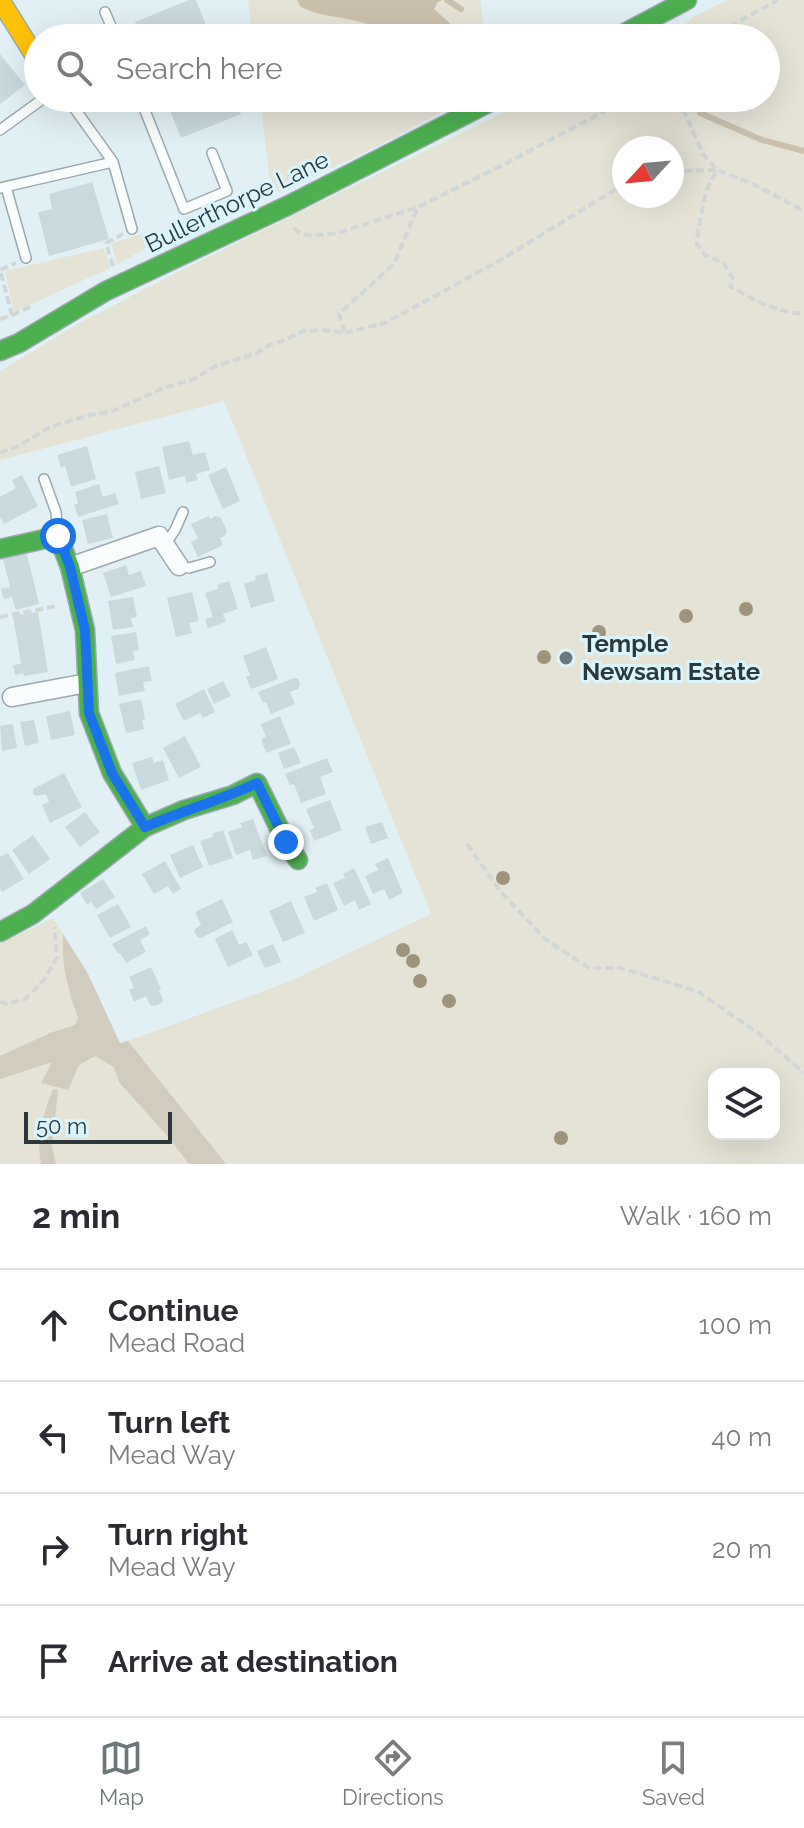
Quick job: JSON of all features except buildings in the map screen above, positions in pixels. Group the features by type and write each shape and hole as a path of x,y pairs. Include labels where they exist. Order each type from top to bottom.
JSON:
{"street":[{"path":"0,0 24,39"},
{"path":"642,24 687,0"},
{"name":"Bullerthorpe Lane","path":"0,351 106,291 289,205 471,112"},
{"path":"0,549 58,536 70,567 85,630 89,713 112,773 145,827"},
{"path":"70,567 159,536 179,566"},
{"path":"12,697 87,683"},
{"path":"0,932 33,914 145,827 257,783 298,860"}],"lane":[{"path":"105,12 110,24"},
{"path":"0,130 25,112"},
{"path":"77,112 113,162 132,229"},
{"path":"146,112 184,209 227,191 212,153"},
{"path":"26,258 3,187 113,162"},
{"path":"44,479 56,512 58,536"},
{"path":"165,545 183,512"},
{"path":"179,566 189,568 210,562"}],"path":[{"path":"735,24 778,0"},
{"path":"289,205 294,229 301,234 338,233 418,207 603,112"},
{"path":"684,112 703,154 717,170"},
{"path":"717,170 706,191 697,244 705,255 724,263 734,281 730,286 757,302 790,313 804,314"},
{"path":"684,171 717,170 751,183 804,211"},
{"path":"0,453 50,427 113,411 166,387 192,380 216,366 257,353 303,331 345,333 385,323 504,258 612,191"},
{"path":"345,333 339,314 394,264 418,207"},
{"path":"114,269 106,243 132,229"},
{"path":"305,230 312,236"},
{"path":"12,315 0,270 26,258"},
{"path":"0,319 41,302"},
{"path":"0,617 78,602"},
{"path":"467,844 501,892 545,939 589,968 621,968 697,991 758,1033 804,1073"},
{"path":"0,1002 6,1004 25,999 43,981 57,958 50,901"}],"shaded area":[{"path":"248,0 480,0 484,24 251,24"},
{"path":"297,0 442,0 434,9 451,24 366,24 301,7"},
{"name":"Temple Newsam Estate","path":"728,0 804,0 804,1164 0,1164 0,944 53,918 88,974 120,1044 288,982 431,914 224,401 0,460 0,371 83,321 190,266 504,112 780,112 780,24 685,24"},
{"path":"262,112 442,112 278,193 269,175"},
{"path":"157,230 159,240 117,265 111,243"},
{"path":"104,248 110,268 14,312 5,271"},
{"path":"63,934 88,974 120,1043 128,1041 226,1164 189,1164 119,1082 114,1067 95,1056 79,1065 68,1090 41,1083 52,1062 0,1079 0,1056 75,1025 78,1018 66,977"},
{"path":"53,1089 58,1090 52,1147 56,1164 41,1164 41,1126"}],"waterway":[{"path":"447,0 461,9"},
{"path":"700,113 762,140 804,151"}],"traffic: fast":[{"path":"642,24 687,0"},
{"path":"0,351 106,291 289,205 471,112"},
{"path":"0,549 58,536 70,567 85,630 89,713 112,773 145,827"},
{"path":"0,932 33,914 145,827 257,783 298,860"}],"traffic: slow":[{"path":"0,0 24,39"}],"place":[{"name":"Temple Newsam Estate","path":"566,658"}],"route":[{"path":"58,536 70,567 85,630 89,713 112,773 145,827 257,783 286,842"}]}
